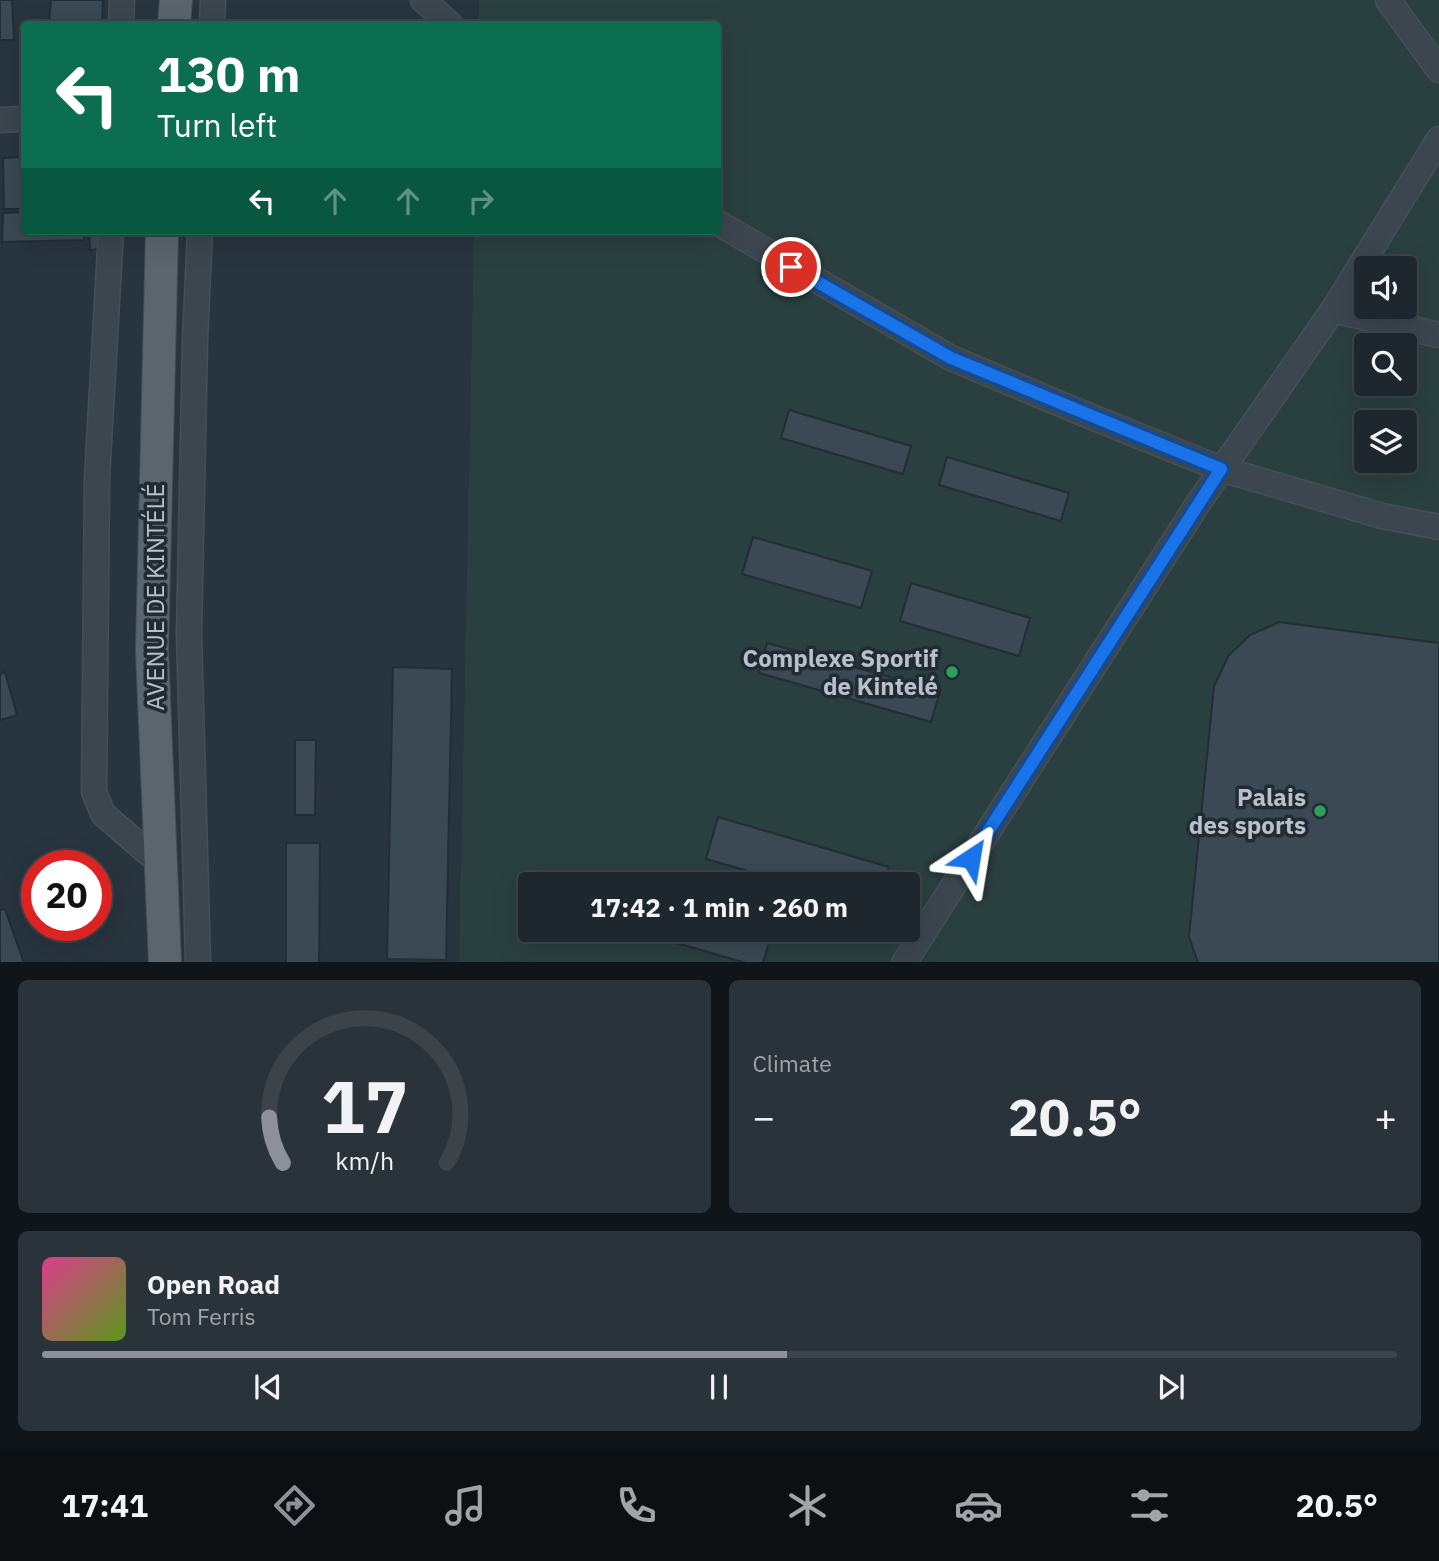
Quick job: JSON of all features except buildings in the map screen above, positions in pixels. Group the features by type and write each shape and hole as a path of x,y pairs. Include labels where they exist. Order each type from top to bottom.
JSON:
{"main road":[{"path":"174,21 176,0"},
{"name":"AVENUE DE KINTÉLÉ","path":"162,235 152,651 165,962"}],"street":[{"path":"121,21 122,0"},
{"path":"212,21 213,0"},
{"path":"423,0 447,21"},
{"path":"1388,0 1439,70"},
{"path":"0,120 21,119"},
{"path":"904,962 1221,469 1333,310 1439,139"},
{"path":"721,225 951,358 1221,469 1382,516 1439,527"},
{"path":"111,235 97,478 94,792 103,814 161,864"},
{"path":"198,962 189,634 200,235"},
{"path":"1333,310 1439,335"}],"green space":[{"name":"Complexe Sportif de Kintelé","path":"479,0 1439,0 1439,962 459,962 474,235 721,235 721,21 479,21"}],"place":[{"name":"Complexe Sportif de Kintelé","path":"952,672"},
{"name":"Palais des sports","path":"1320,811"}],"route":[{"path":"791,267 951,358 1221,469 971,858"}]}
